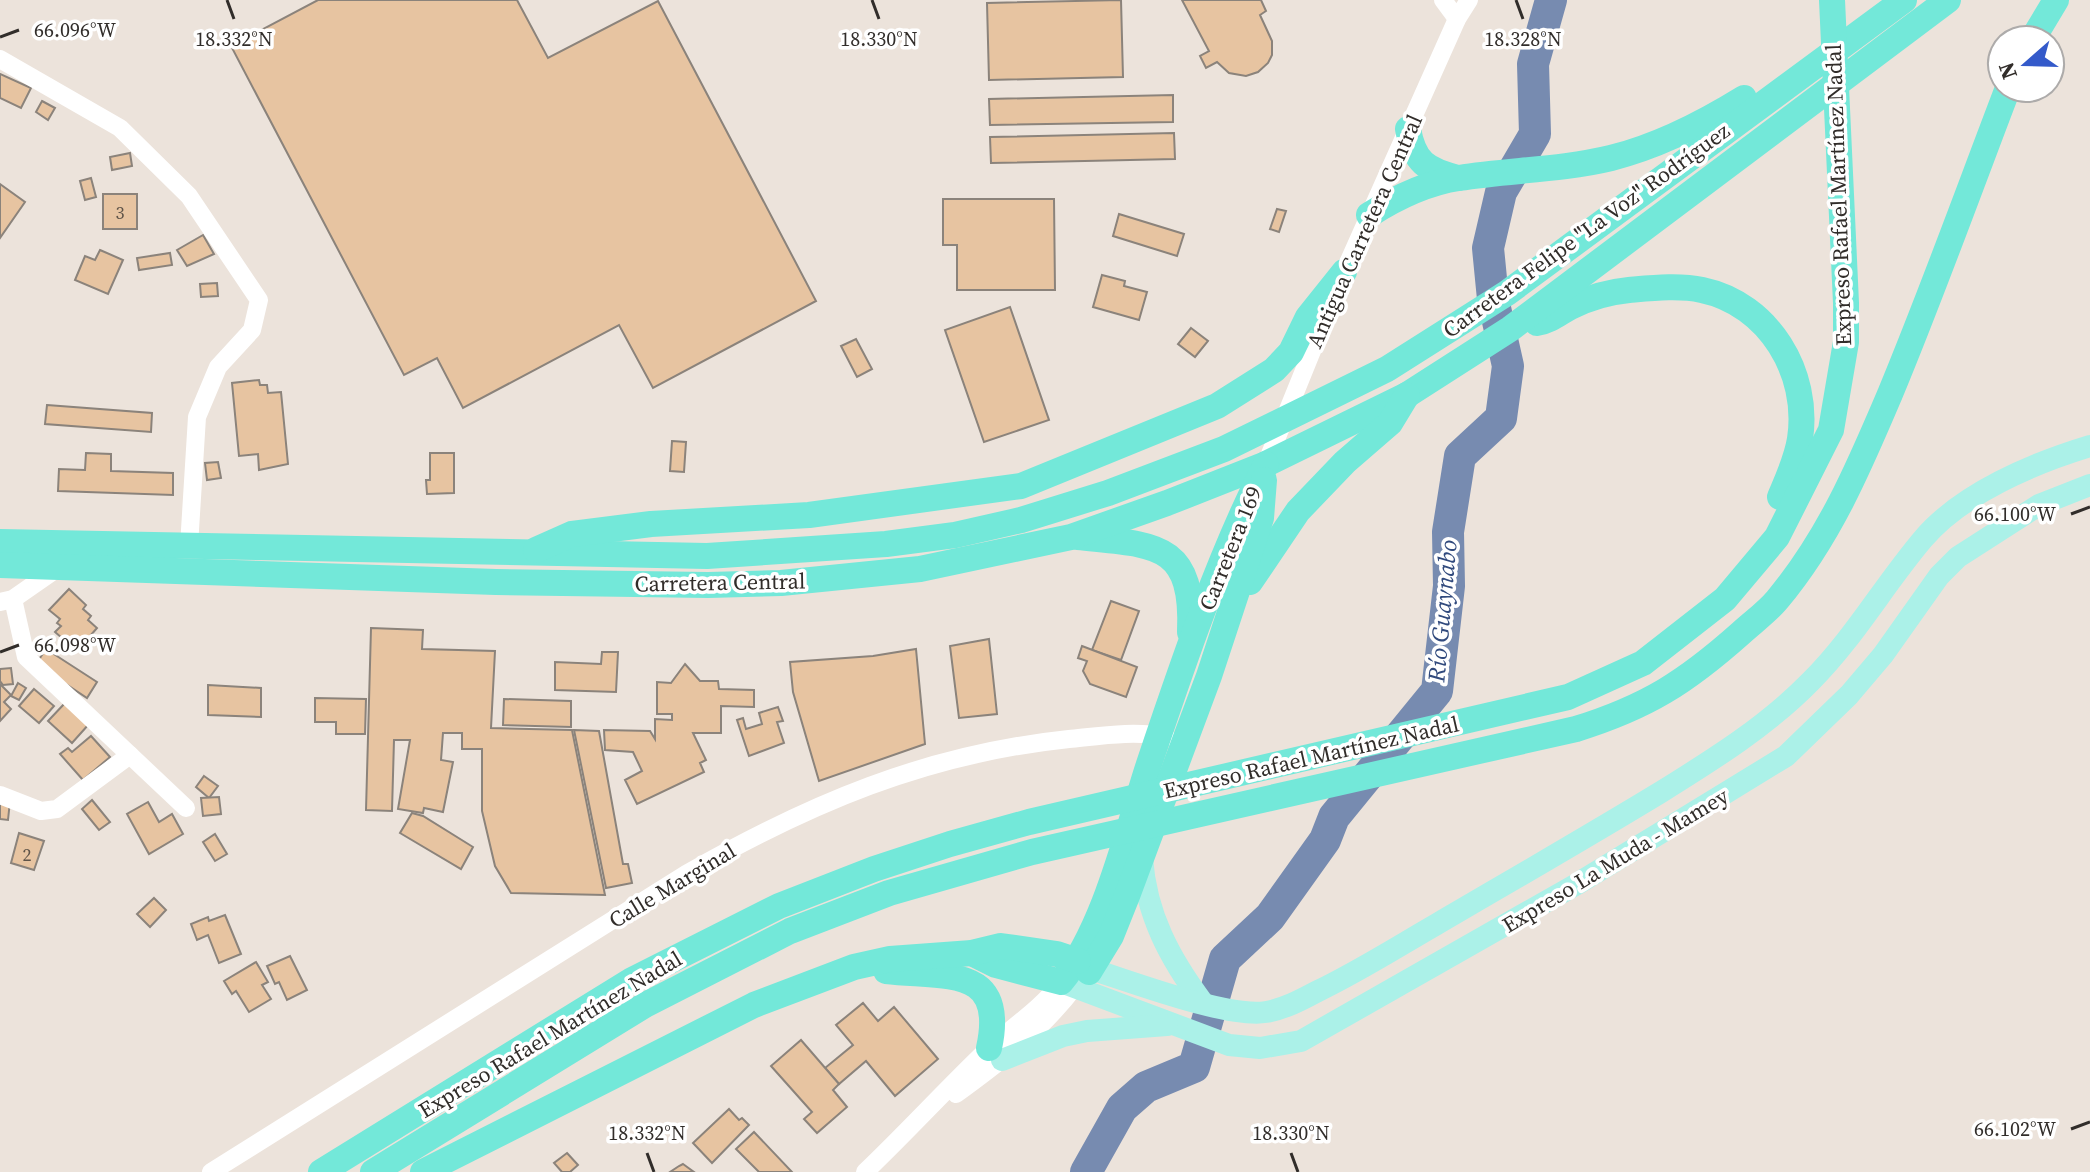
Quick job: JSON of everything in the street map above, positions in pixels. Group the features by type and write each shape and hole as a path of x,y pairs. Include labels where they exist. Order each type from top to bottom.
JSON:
{"highway":[{"name":"Expreso Rafael Martínez Nadal","path":"321,1172 632,980 779,906 874,869 1029,822 1568,697 1643,663 1725,599 1777,537 1831,430 1846,342 1832,0"},
{"path":"1369,215 1420,188 1458,178 1545,169 1610,158 1668,139 1727,108 1779,75 1880,0"},
{"name":"Carretera Felipe \"La Voz\" Rodríguez","path":"886,544 955,535 1021,520 1108,493 1224,449 1295,417 1387,369 1507,293 1904,0"},
{"name":"Carretera Felipe \"La Voz\" Rodríguez","path":"1407,395 1510,329 1948,0"},
{"path":"2042,24 2056,0"},
{"name":"Expreso Rafael Martínez Nadal","path":"373,1172 645,1005 790,931 889,893 1032,852 1576,729 1609,719 1657,698 1707,663 1775,602 1821,541 1849,490 1907,352 2002,104"},
{"path":"1408,129 1412,148 1420,161 1433,172 1458,178"},
{"path":"529,553 572,534 651,524 809,515 1021,486 1217,406 1274,370 1291,352 1308,317 1344,272"},
{"path":"1510,329 1545,322 1594,297 1626,290 1679,288 1713,293 1746,310 1761,322 1783,346 1794,369 1800,401 1800,437 1792,469 1748,571"},
{"path":"1233,604 1298,511 1345,462 1390,423 1407,395"},
{"name":"Carretera Central","path":"0,565 480,581 737,584 823,580 906,571 1071,537 1266,464 1407,395"},
{"path":"1201,413 1223,419 1241,432 1266,464"},
{"name":"Carretera 169","path":"1076,975 1172,738 1233,604 1261,518 1266,464"},
{"name":"Carretera 169","path":"1076,975 1111,936 1142,853 1172,738 1190,651 1241,513 1266,464"},
{"path":"1071,537 1140,544 1170,556 1186,577 1192,601 1190,651"},
{"name":"Carretera Central","path":"0,542 707,556 886,544"},
{"path":"423,1172 754,1005 854,967 890,959 972,953 1001,946 1057,954 1076,975"},
{"path":"854,967 956,979 980,988 993,1007 996,1054"}],"main road":[{"name":"Expreso La Muda - Mamey","path":"1076,975 1124,979 1244,1012 1264,1012 1290,1004 1334,983 1635,808 1733,747 1812,681 1872,609 1924,537 1988,488 2056,456 2090,446"},
{"name":"Expreso La Muda - Mamey","path":"1076,975 1115,1000 1229,1045 1260,1048 1301,1041 1591,876 1786,756 1883,655 1939,576 1958,557 2039,505 2090,485"},
{"path":"1142,853 1144,880 1163,941 1177,968 1203,1003"},
{"path":"996,1054 1063,1036 1173,1025"}],"street":[{"path":"1443,0 1457,19"},
{"name":"Antigua Carretera Central","path":"1266,464 1344,272 1457,19 1469,0"},
{"path":"0,59 120,128 189,196 259,300 252,330 218,367 197,417 189,546"},
{"path":"61,566 7,600 26,657 186,808"},
{"name":"Calle Marginal","path":"211,1172 686,874 809,808 944,761 1023,744 1091,737 1172,738"},
{"path":"0,795 41,811 57,809 130,755"},
{"name":"Carretera 169","path":"865,1172 996,1054 1053,993 1076,975"}],"building":[{"path":"318,0 517,0 548,58 658,1 816,301 653,388 619,325 463,408 437,358 404,375 231,46"},
{"path":"1121,0 1123,77 989,80 987,3"},
{"path":"1182,0 1261,0 1266,11 1260,15 1272,41 1272,55 1268,63 1258,72 1246,76 1229,73 1217,62 1206,68 1200,56 1209,51"},
{"path":"0,74 31,88 21,108 0,98"},
{"path":"1173,95 1173,122 990,125 989,99"},
{"path":"42,101 55,108 48,120 36,112"},
{"path":"1174,133 1175,159 991,163 990,137"},
{"path":"130,153 132,166 112,170 110,157"},
{"path":"91,178 96,197 85,200 80,181"},
{"path":"0,184 25,202 0,238"},
{"path":"103,194 137,194 137,229 103,229"},
{"path":"943,199 1054,199 1055,290 957,290 957,245 943,245"},
{"path":"1277,209 1286,211 1279,232 1270,229"},
{"path":"1119,214 1184,234 1177,256 1113,236"},
{"path":"203,235 214,254 187,266 177,250"},
{"path":"100,250 123,260 108,294 75,280 85,256 95,260"},
{"path":"170,253 172,265 139,270 137,258"},
{"path":"1102,275 1125,281 1124,286 1147,292 1139,320 1093,307"},
{"path":"217,283 218,296 201,297 200,284"},
{"path":"1010,307 1049,420 984,442 945,330"},
{"path":"1191,328 1208,341 1195,357 1178,344"},
{"path":"856,339 872,369 857,377 841,346"},
{"path":"259,380 260,385 267,385 268,393 281,392 288,464 259,470 258,454 239,456 232,383"},
{"path":"47,405 152,413 151,432 45,424"},
{"path":"672,441 686,442 684,472 670,471"},
{"path":"86,453 111,454 111,471 173,473 173,495 58,491 59,469 85,470"},
{"path":"430,453 454,453 454,493 427,494"},
{"path":"218,462 221,478 207,480 205,463"},
{"path":"69,589 86,605 83,609 91,616 88,620 97,628 77,651 55,632 61,626 57,623 60,619 49,610"},
{"path":"1111,601 1139,611 1121,660 1092,650"},
{"path":"371,628 423,630 422,649 495,651 491,728 572,730 605,895 511,893 495,866 482,811 482,749 462,749 462,733 443,733 441,760 453,762 443,812 424,808 423,813 398,809 410,740 394,740 392,811 366,810"},
{"path":"989,639 997,714 959,718 950,646"},
{"path":"1082,646 1137,667 1126,697 1090,684 1083,671 1087,661 1078,658"},
{"path":"46,649 97,682 87,698 36,664"},
{"path":"916,649 925,744 819,781 793,692 790,662 873,656"},
{"path":"602,652 618,652 616,692 555,690 555,662 601,664"},
{"path":"685,664 700,681 718,681 719,689 754,690 754,707 721,706 721,733 693,733 706,760 700,763 704,772 637,804 625,780 642,771 633,752 605,750 604,730 650,731 655,739 655,719 672,720 672,714 657,714 657,682 671,683"},
{"path":"11,668 13,684 3,685 0,669"},
{"path":"18,683 26,688 19,700 11,696"},
{"path":"0,684 11,695 4,702 11,709 0,721"},
{"path":"208,685 261,688 261,717 208,715"},
{"path":"34,689 54,706 39,723 19,706"},
{"path":"315,698 366,699 365,734 336,734 336,722 315,722"},
{"path":"504,699 571,701 571,727 503,725"},
{"path":"66,702 89,724 72,743 48,721"},
{"path":"778,707 783,721 777,722 784,743 749,756 737,720 743,718 746,729 762,724 759,713"},
{"path":"574,730 599,731 623,864 628,864 632,883 606,888"},
{"path":"91,736 110,757 83,780 60,754 68,748 72,752"},
{"path":"204,776 218,786 209,798 196,787"},
{"path":"219,797 221,814 203,816 201,798"},
{"path":"0,800 10,801 8,820 0,819"},
{"path":"92,800 110,822 99,830 82,809"},
{"path":"148,802 159,822 172,814 183,834 149,854 127,814"},
{"path":"412,813 423,816 473,847 461,869 400,833"},
{"path":"19,833 44,841 34,870 11,863"},
{"path":"215,834 227,854 215,861 203,842"},
{"path":"154,898 166,910 150,927 137,914"},
{"path":"225,915 241,954 219,963 208,935 197,940 191,924 208,917 209,921"},
{"path":"290,956 307,990 287,1000 267,966"},
{"path":"256,962 268,982 262,985 271,999 249,1012 236,991 232,994 224,981"},
{"path":"863,1003 878,1021 894,1007 938,1059 895,1096 866,1061 839,1084 825,1068 853,1045 836,1025"},
{"path":"801,1040 839,1084 833,1090 847,1107 817,1133 804,1119 812,1112 771,1066"},
{"path":"729,1109 749,1125 712,1163 693,1143"},
{"path":"754,1132 792,1172 759,1172 736,1149"},
{"path":"567,1153 578,1165 570,1172 562,1172 554,1163"},
{"path":"683,1164 694,1172 670,1172 679,1166"}],"waterway":[{"name":"Río Guaynabo","path":"1086,1172 1122,1108 1146,1087 1194,1067 1225,959 1270,917 1325,840 1334,817 1437,691 1449,586 1448,532 1460,456 1501,418 1508,366 1493,299 1488,248 1501,192 1535,134 1533,64 1551,0"}]}
